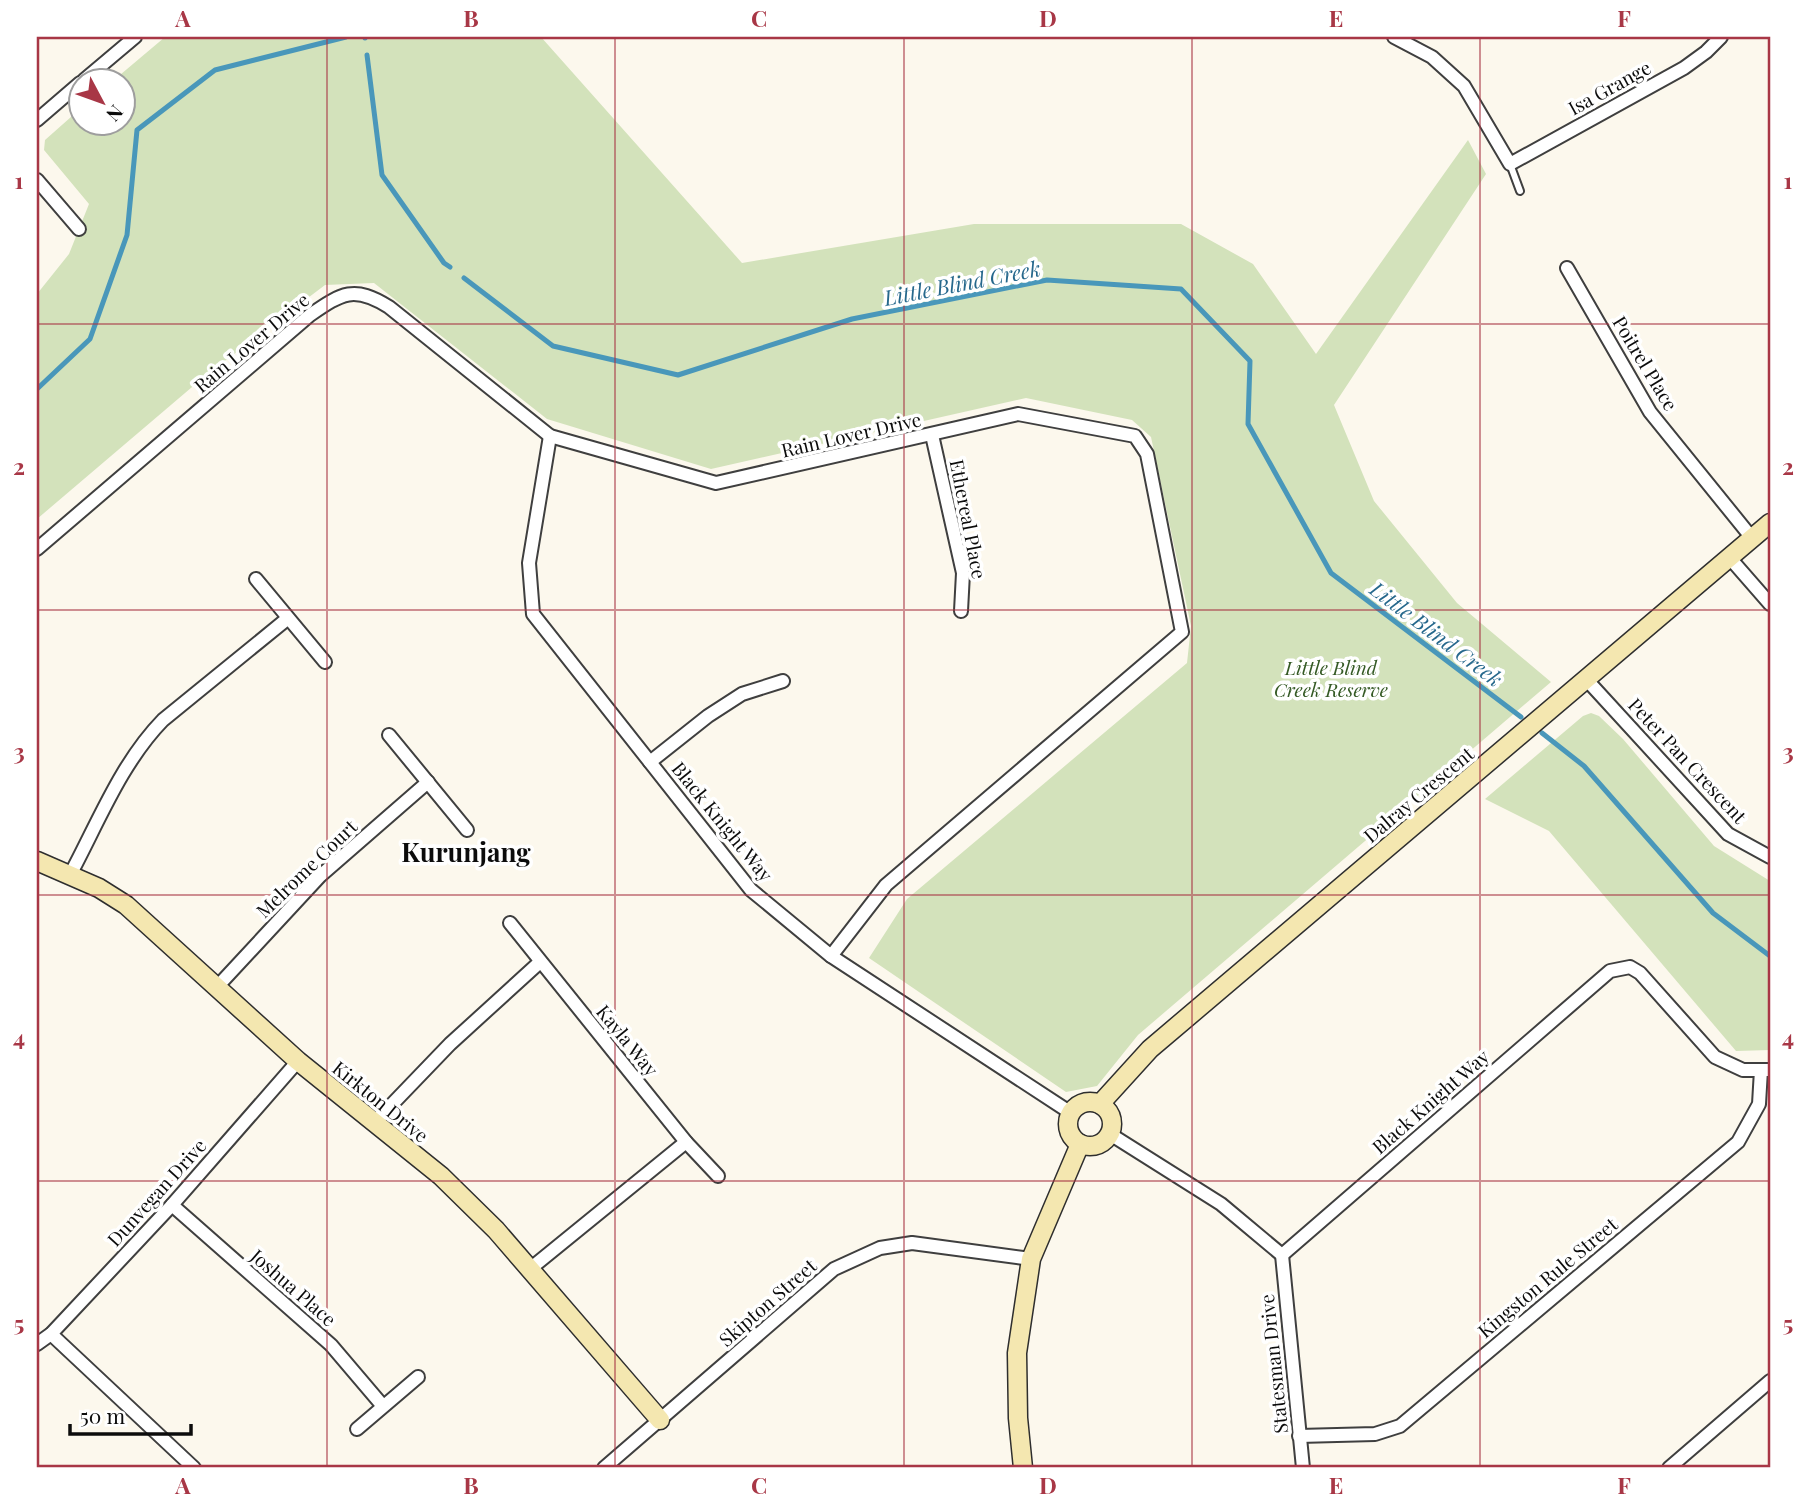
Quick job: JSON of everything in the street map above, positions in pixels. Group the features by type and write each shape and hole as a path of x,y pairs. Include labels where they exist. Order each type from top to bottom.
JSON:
{"street":[{"path":"101,66 135,37"},
{"path":"1394,37 1432,57 1464,86 1510,164"},
{"name":"Isa Grange","path":"1510,164 1684,68 1721,37"},
{"path":"37,121 66,96"},
{"path":"37,180 79,229"},
{"name":"Poitrel Place","path":"1567,268 1650,412 1752,538"},
{"name":"Rain Lover Drive","path":"37,549 310,315 331,301 354,293 371,296 388,307 550,436 716,484 1018,414 1135,436 1147,454 1182,632 886,885 831,956"},
{"name":"Ethereal Place","path":"932,435 963,573 961,611"},
{"name":"Black Knight Way","path":"550,436 529,563 533,614 751,890 831,956 1070,1114"},
{"name":"Dalray Crescent","path":"1100,1104 1150,1049 1770,523"},
{"path":"1729,557 1770,604"},
{"path":"256,579 325,662"},
{"path":"70,875 130,763 147,737 163,720 287,619"},
{"name":"Peter Pan Crescent","path":"1586,679 1728,834 1770,857"},
{"path":"650,762 708,716 742,694 783,681"},
{"path":"390,735 467,830"},
{"name":"Melrome Court","path":"217,987 320,877 428,782"},
{"name":"Kirkton Drive","path":"37,861 99,888 126,905 298,1061 441,1176 496,1230 660,1420"},
{"name":"Kayla Way","path":"510,923 686,1142 718,1176"},
{"path":"375,1122 450,1044 540,962"},
{"name":"Black Knight Way","path":"1282,1255 1610,971 1630,967 1640,973 1715,1057 1743,1070 1766,1070"},
{"name":"Dunvegan Drive","path":"37,1344 51,1334 172,1205 298,1061"},
{"name":"Kingston Rule Street","path":"1299,1436 1375,1434 1400,1426 1738,1142 1759,1104 1766,1070"},
{"path":"1080,1104 1100,1104 1110,1114 1110,1134 1100,1144 1080,1144 1070,1134 1070,1114 1080,1104"},
{"path":"1110,1134 1221,1204 1282,1255"},
{"path":"530,1269 686,1142"},
{"path":"1023,1468 1018,1418 1017,1353 1031,1259 1080,1144"},
{"name":"Joshua Place","path":"172,1205 331,1345 382,1405"},
{"name":"Skipton Street","path":"604,1468 834,1269 880,1248 912,1243 1031,1259"},
{"name":"Statesman Drive","path":"1282,1255 1303,1468"},
{"path":"51,1334 194,1468"},
{"path":"357,1429 418,1377"},
{"path":"1669,1468 1770,1381"}],"lane":[{"path":"1510,164 1520,191"}],"green space":[{"name":"Little Blind Creek Reserve","path":"165,37 541,37 742,263 974,224 1181,224 1253,264 1316,354 1468,140 1486,174 1334,405 1374,501 1457,603 1551,682 1138,1035 1097,1086 1066,1092 869,958 907,899 1187,663 1191,626 1151,437 1132,420 1026,398 711,469 547,419 374,283 325,285 205,376 37,519 37,294 69,254 89,204 44,150 45,140 66,121 66,136 136,136 136,66 131,66"},
{"path":"1591,713 1599,716 1623,739 1714,846 1770,881 1770,1050 1736,1051 1549,831 1485,799 1583,716"}],"waterway":[{"name":"Little Blind Creek","path":"37,389 90,339 127,235 137,130 215,70 346,37"},
{"name":"Little Blind Creek","path":"367,55 382,175 444,263 450,267"},
{"name":"Little Blind Creek","path":"464,278 553,346 678,375 852,319 1047,280 1181,289 1250,361 1248,424 1331,573 1521,717"},
{"name":"Little Blind Creek","path":"1542,733 1584,766 1713,913 1770,956"}],"district":[{"name":"Kurunjang","path":"466,851"}]}
